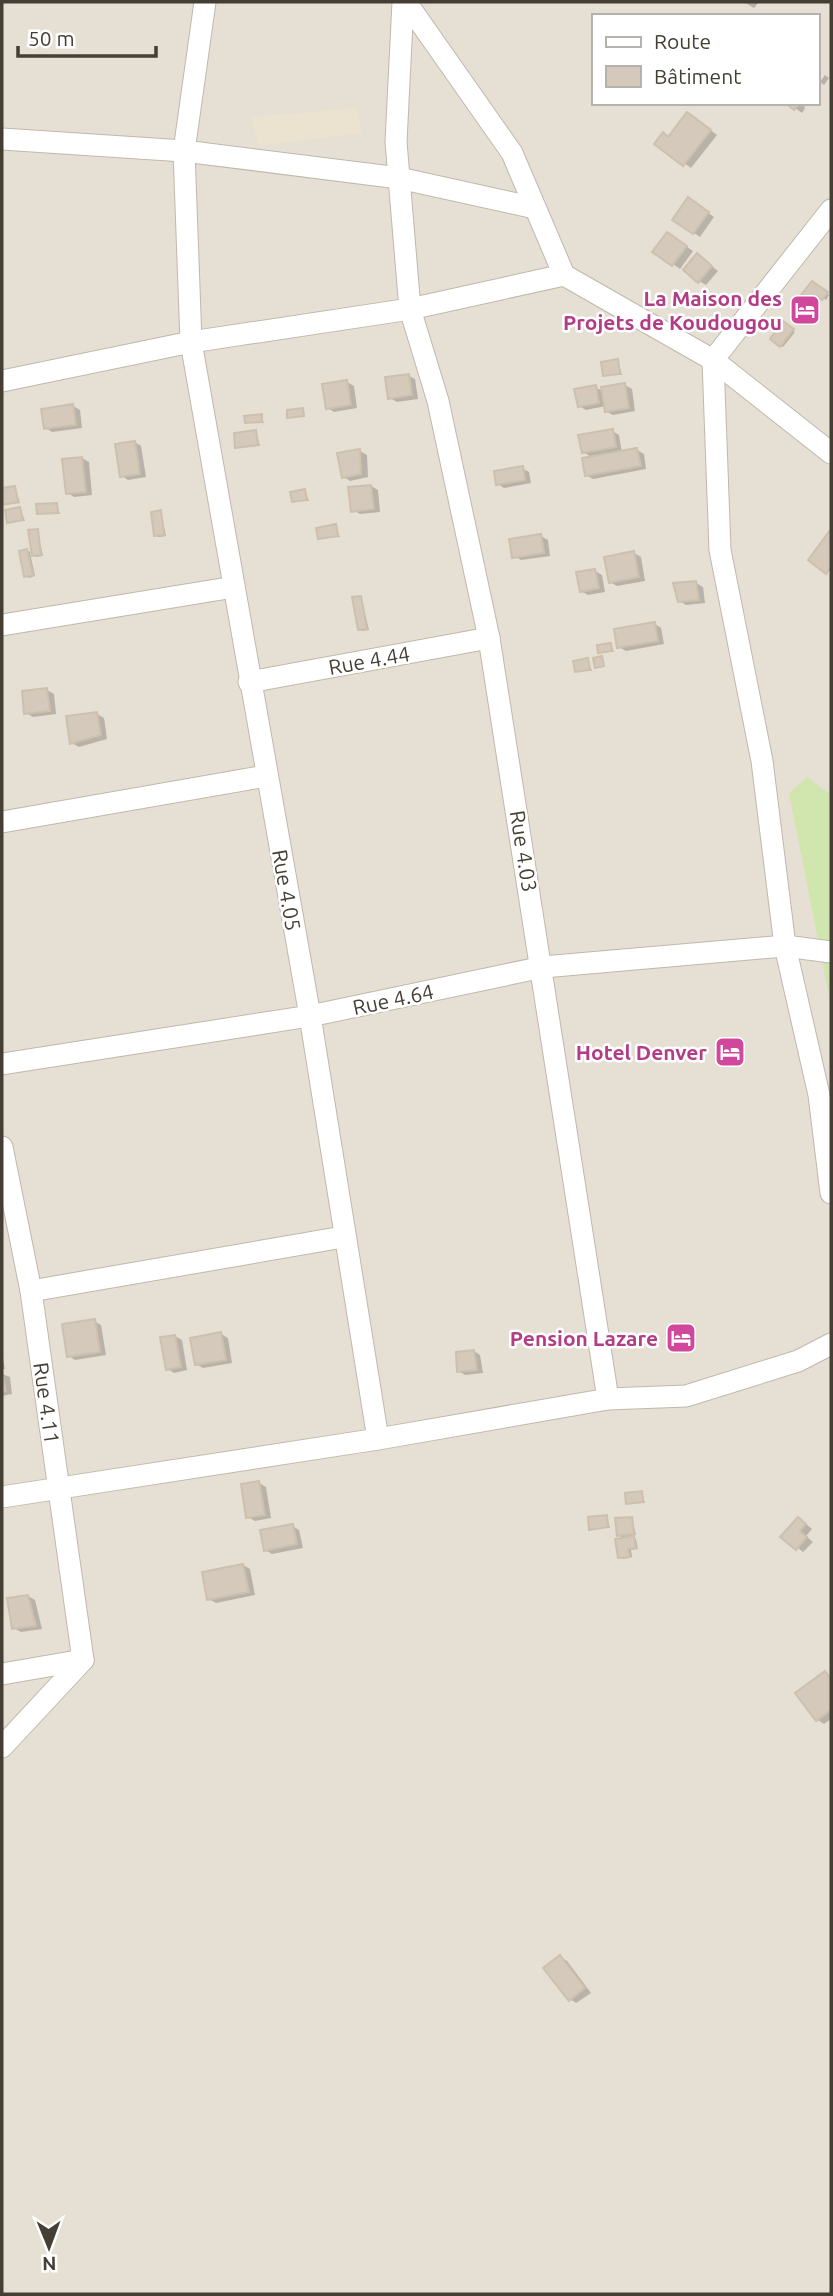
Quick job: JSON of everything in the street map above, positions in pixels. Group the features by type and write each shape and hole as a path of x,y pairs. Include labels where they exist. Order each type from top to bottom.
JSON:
{"street":[{"name":"Rue 4.05","path":"205,2 184,151 191,342 310,1016 378,1440"},
{"path":"404,2 512,153 564,275 713,360 831,453"},
{"name":"Rue 4.03","path":"404,2 396,142 410,309 438,401 489,638 543,967 608,1399"},
{"path":"2,139 184,151 399,178 535,208"},
{"path":"831,210 713,360 720,550 762,761 785,946 819,1095 831,1193"},
{"path":"2,381 191,342 410,309 564,275"},
{"path":"2,625 234,587"},
{"name":"Rue 4.44","path":"249,682 489,638"},
{"path":"2,822 266,776"},
{"name":"Rue 4.64","path":"2,1064 310,1016 543,967 785,946 831,952"},
{"name":"Rue 4.11","path":"2,1147 31,1291 83,1660"},
{"path":"31,1291 344,1237"},
{"path":"2,1497 378,1440 608,1399 686,1396 798,1361 831,1344"},
{"path":"2,1674 83,1660"},
{"path":"2,1747 83,1660"}],"shaded area":[{"path":"2,2 831,2 831,2294 2,2294"},
{"path":"357,108 362,133 258,146 252,117"}],"green space":[{"path":"807,777 831,795 831,1006 789,793"}],"building":[{"path":"687,112 711,130 683,166 654,144 663,132 668,137"},
{"path":"688,197 709,212 693,234 672,220"},
{"path":"667,232 687,246 672,266 652,252"},
{"path":"697,253 712,266 698,283 683,270"},
{"path":"812,281 828,292 822,300 818,297 813,303 801,295"},
{"path":"783,321 794,329 780,347 770,339"},
{"path":"618,359 620,374 603,376 601,362"},
{"path":"409,374 412,395 388,399 385,377"},
{"path":"347,380 351,405 326,409 322,384"},
{"path":"625,383 629,408 605,412 601,387"},
{"path":"596,385 599,403 578,407 574,389"},
{"path":"73,404 76,425 44,429 41,409"},
{"path":"303,408 304,416 287,418 287,410"},
{"path":"262,414 262,422 245,423 244,416"},
{"path":"613,429 616,447 582,453 578,435"},
{"path":"256,430 258,445 235,448 234,433"},
{"path":"135,441 140,474 120,477 115,444"},
{"path":"637,448 641,466 585,476 582,458"},
{"path":"360,449 361,474 342,478 337,453"},
{"path":"82,457 86,492 66,494 62,459"},
{"path":"523,466 525,480 496,485 494,471"},
{"path":"371,485 374,509 351,512 348,487"},
{"path":"15,486 18,502 2,505 2,488"},
{"path":"305,489 307,500 292,502 290,492"},
{"path":"57,503 58,513 37,514 36,504"},
{"path":"20,507 23,520 7,523 5,510"},
{"path":"161,510 164,535 154,536 151,512"},
{"path":"336,524 338,536 318,539 316,528"},
{"path":"38,529 41,555 32,556 28,530"},
{"path":"831,529 831,567 826,574 808,560"},
{"path":"541,534 544,553 512,558 509,539"},
{"path":"27,549 33,575 24,577 19,551"},
{"path":"634,551 639,577 609,583 604,557"},
{"path":"595,569 599,588 580,592 576,572"},
{"path":"696,581 699,600 678,602 673,583"},
{"path":"361,596 367,629 358,630 352,597"},
{"path":"655,622 658,641 617,648 614,629"},
{"path":"611,643 612,651 598,653 597,645"},
{"path":"602,656 604,666 595,668 593,658"},
{"path":"588,658 590,670 575,672 573,661"},
{"path":"47,688 50,711 24,714 22,691"},
{"path":"97,712 101,735 70,744 66,716"},
{"path":"95,1319 100,1352 67,1357 62,1324"},
{"path":"221,1332 226,1360 195,1365 190,1338"},
{"path":"175,1335 181,1367 166,1370 160,1337"},
{"path":"474,1350 477,1370 457,1372 456,1352"},
{"path":"2,1372 6,1391 2,1391"},
{"path":"259,1481 265,1515 246,1518 241,1484"},
{"path":"642,1491 643,1502 626,1504 625,1493"},
{"path":"607,1515 608,1527 589,1530 588,1517"},
{"path":"632,1517 634,1534 617,1536 615,1518"},
{"path":"798,1517 806,1524 800,1531 807,1537 796,1550 780,1537"},
{"path":"293,1524 297,1544 264,1551 260,1530"},
{"path":"634,1536 636,1548 628,1549 630,1557 618,1558 615,1539"},
{"path":"243,1564 249,1592 207,1600 202,1572"},
{"path":"28,1595 36,1626 12,1629 7,1598"},
{"path":"825,1671 831,1679 831,1710 816,1721 795,1693"},
{"path":"560,1955 585,1988 569,2001 543,1968"}],"place":[{"name":"La Maison des Projets de Koudougou","path":"805,310"},
{"name":"Hotel Denver","path":"730,1052"},
{"name":"Pension Lazare","path":"681,1338"}]}
